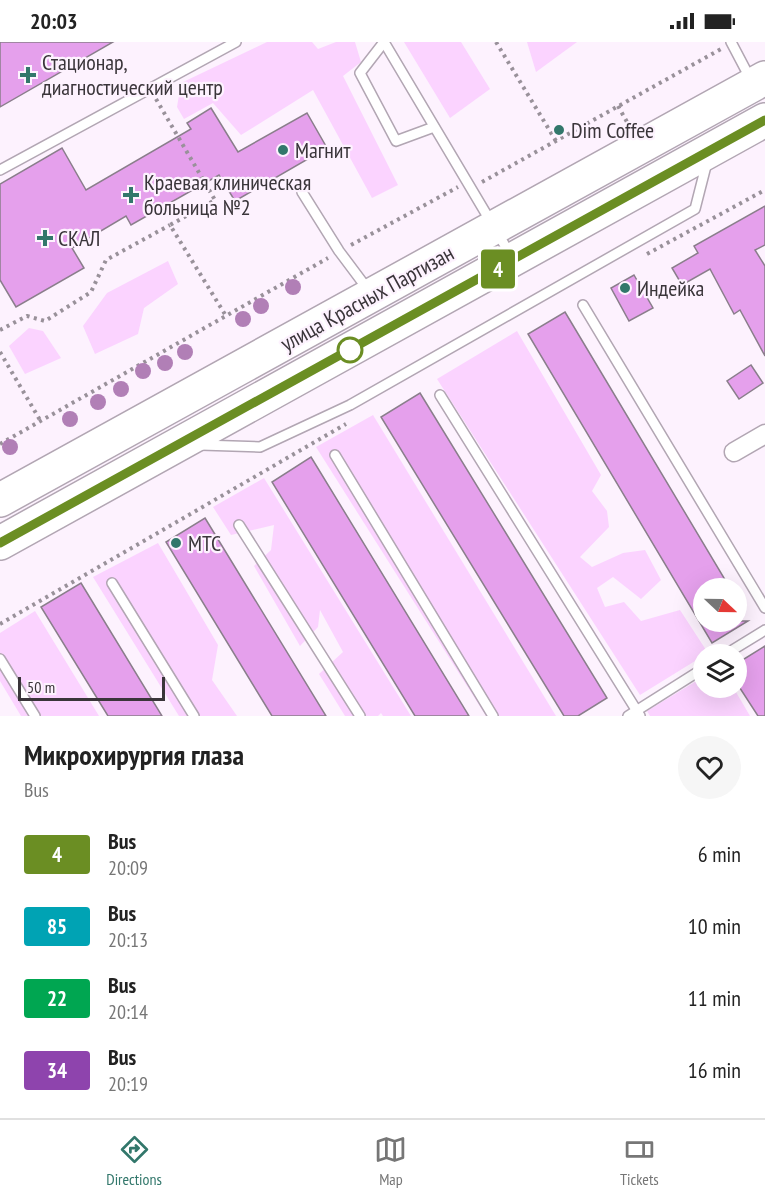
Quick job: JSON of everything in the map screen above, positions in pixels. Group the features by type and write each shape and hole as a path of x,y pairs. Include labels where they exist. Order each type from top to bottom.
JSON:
{"highway":[{"name":"улица Красных Партизан","path":"0,500 759,81"},
{"name":"улица Красных Партизан","path":"0,543 514,261 765,120"}],"street":[{"path":"734,452 765,434"}],"lane":[{"path":"0,170 236,42"},
{"path":"434,127 396,141 360,73 384,42 514,261"},
{"path":"730,42 759,81"},
{"path":"180,444 260,447 350,405 695,210 710,150"},
{"path":"302,192 339,251 372,296"},
{"path":"583,305 765,608"},
{"path":"440,395 638,713"},
{"path":"335,455 493,716"},
{"path":"238,525 360,716"},
{"path":"112,583 194,716"},
{"path":"742,644 765,630"},
{"path":"0,659 35,716"},
{"path":"628,716 638,713 693,676"}],"path":[{"path":"496,42 556,141"},
{"path":"0,444 339,251 468,182 484,182 730,42"},
{"path":"0,330 27,316 45,321 91,292 106,260 215,200 149,88"},
{"path":"618,106 627,122"},
{"path":"170,225 226,316"},
{"path":"0,352 40,420"}],"shaded area":[{"path":"267,42 312,42 318,49 336,42 355,42 361,62 343,76 398,185 372,198 313,90 241,135 213,103 184,119 177,107 181,83"},
{"path":"404,42 461,42 490,89 450,118"},
{"path":"527,42 577,42 536,72"},
{"path":"168,261 178,284 144,308 138,334 95,354 83,326 107,293"},
{"path":"29,328 43,331 61,358 25,374 9,346"},
{"path":"517,331 601,475 592,491 607,511 609,527 580,557 592,567 623,553 645,550 661,580 641,599 613,577 597,588 605,607 624,602 641,621 680,610 702,644 693,644 693,662 640,695 437,379"},
{"path":"373,415 556,716 486,716 316,447"},
{"path":"264,478 411,716 383,716 381,713 378,716 345,716 319,674 343,652 320,610 318,627 300,646 254,566 271,550 274,525 231,535 213,507"},
{"path":"158,543 218,645 212,680 237,716 179,716 93,577"},
{"path":"35,611 99,716 21,716 0,681 0,633"},
{"path":"693,683 693,698 739,698 750,716 650,716 647,711"}],"building":[{"name":"Стационар, диагностический центр","path":"0,42 113,42 0,107"},
{"path":"211,108 238,152 307,113 327,148 235,201 219,175 131,225 126,216 72,248 84,268 16,307 0,280 0,184 62,148 86,190 191,129 187,123"},
{"path":"765,206 765,245 755,250 765,266 765,356 740,310 734,314 710,269 682,285 672,268 698,253 694,246"},
{"path":"634,275 653,308 629,321 611,288"},
{"path":"565,312 724,578 693,578 693,611 528,334"},
{"path":"751,365 763,383 739,399 727,381"},
{"path":"420,393 607,698 578,716 564,716 381,417"},
{"path":"311,457 469,716 415,716 272,482"},
{"path":"205,518 326,716 272,716 166,542"},
{"path":"81,583 162,716 108,716 41,607"},
{"path":"705,632 730,632 712,643"},
{"path":"765,646 765,716 758,716 746,698 747,657"}],"bus line":[{"name":"4","path":"0,543 765,120"}],"place":[{"name":"Стационар, диагностический центр","path":"28,75"},
{"name":"Dim Coffee","path":"559,130"},
{"name":"Магнит","path":"283,150"},
{"name":"Краевая клиническая больница №2","path":"131,195"},
{"name":"СКАЛ","path":"45,238"},
{"name":"Индейка","path":"625,288"},
{"name":"МТС","path":"176,543"}]}
